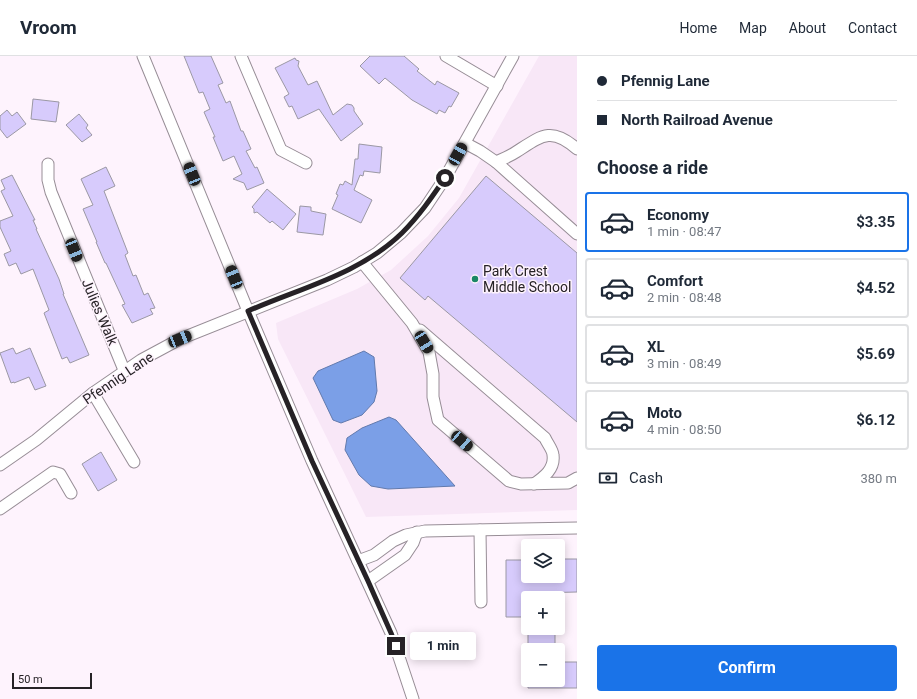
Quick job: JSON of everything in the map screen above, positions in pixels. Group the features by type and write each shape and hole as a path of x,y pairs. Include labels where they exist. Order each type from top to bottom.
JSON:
{"street":[{"path":"143,56 248,311 312,461 391,633 412,699"},
{"path":"241,56 281,150 306,163"},
{"path":"446,56 497,86"},
{"name":"Pfennig Lane","path":"0,465 36,440 93,393 124,370 141,360 180,339 327,280 362,262 401,234 425,208 445,178 513,56"},
{"path":"496,162 544,136 562,138 577,149"},
{"path":"465,143 496,162 577,234"},
{"name":"Julies Walk","path":"48,164 48,180 51,192 124,370"},
{"path":"362,262 412,323 429,352 433,374 433,397 438,420 509,481 521,484 568,483 577,478"},
{"path":"412,323 545,438 554,455 552,466 546,475 534,484"},
{"path":"93,393 134,462"},
{"path":"0,510 53,472 60,474 71,493"},
{"path":"358,561 374,555 393,541 417,532 577,528"},
{"path":"480,530 481,602"},
{"path":"368,581 405,555 413,543 417,532"}],"shaded area":[{"name":"Park Crest Middle School","path":"539,56 577,56 577,510 366,517 278,339 276,323 357,289 391,270 428,236 459,198"}],"water":[{"path":"364,351 374,357 377,391 374,402 362,415 341,423 333,420 313,378 318,371"},
{"path":"389,417 396,420 455,486 388,489 371,486 359,475 345,450 347,438 362,428"}],"building":[{"path":"184,56 211,56 223,83 218,85 226,103 230,101 241,131 243,131 251,149 246,151 255,168 257,167 264,183 247,190 244,183 233,179 242,174 234,156 223,161 213,137 215,137 204,112 210,109 203,92 199,93"},
{"path":"370,56 404,56 419,69 417,71 435,85 437,81 459,93 451,107 449,106 445,113 439,110 437,114 412,100 385,78 379,84 360,66"},
{"path":"295,58 299,61 298,66 308,85 317,81 333,115 347,104 352,105 354,111 363,124 341,141 319,109 298,119 292,106 289,107 284,97 289,94 275,68"},
{"path":"33,99 59,102 56,122 31,119"},
{"path":"7,110 12,116 17,112 26,124 7,138 0,129 0,116"},
{"path":"79,114 88,125 86,128 92,135 82,142 66,125"},
{"path":"359,144 382,147 380,173 364,171 363,176 360,175 354,190 372,200 361,223 332,209 338,195 336,194 340,184 343,185 345,181 352,185 355,159 358,159"},
{"path":"106,167 115,186 104,191 128,253 125,255 133,276 136,275 144,295 148,293 155,308 150,309 153,314 132,323 122,305 125,304 105,263 83,209 93,205 81,179"},
{"path":"12,175 35,220 33,220 36,229 59,279 63,294 89,355 70,363 67,357 62,359 44,313 49,310 33,269 21,274 16,263 9,266 4,254 11,251 0,227 0,221 13,216 1,191 5,189 1,180"},
{"path":"486,176 577,253 577,422 428,296 425,300 400,278"},
{"path":"267,189 296,214 283,230 272,221 270,223 257,212 254,213 254,209 252,207"},
{"path":"300,206 311,207 311,211 326,214 323,235 297,232"},
{"path":"13,348 16,354 30,348 46,386 35,390 29,377 11,383 0,353"},
{"path":"101,452 117,480 98,491 82,464"},
{"path":"565,559 577,559 577,592 521,591 521,617 506,617 506,560 521,560 521,583 565,583"},
{"path":"528,635 555,635 555,643 528,643"},
{"path":"565,662 577,662 577,688 528,688 565,687"}],"place":[{"name":"Park Crest Middle School","path":"475,279"}],"route":[{"path":"396,646 368,581 312,461 248,311 327,280 354,267 377,252 401,234 425,208 445,178"}]}
